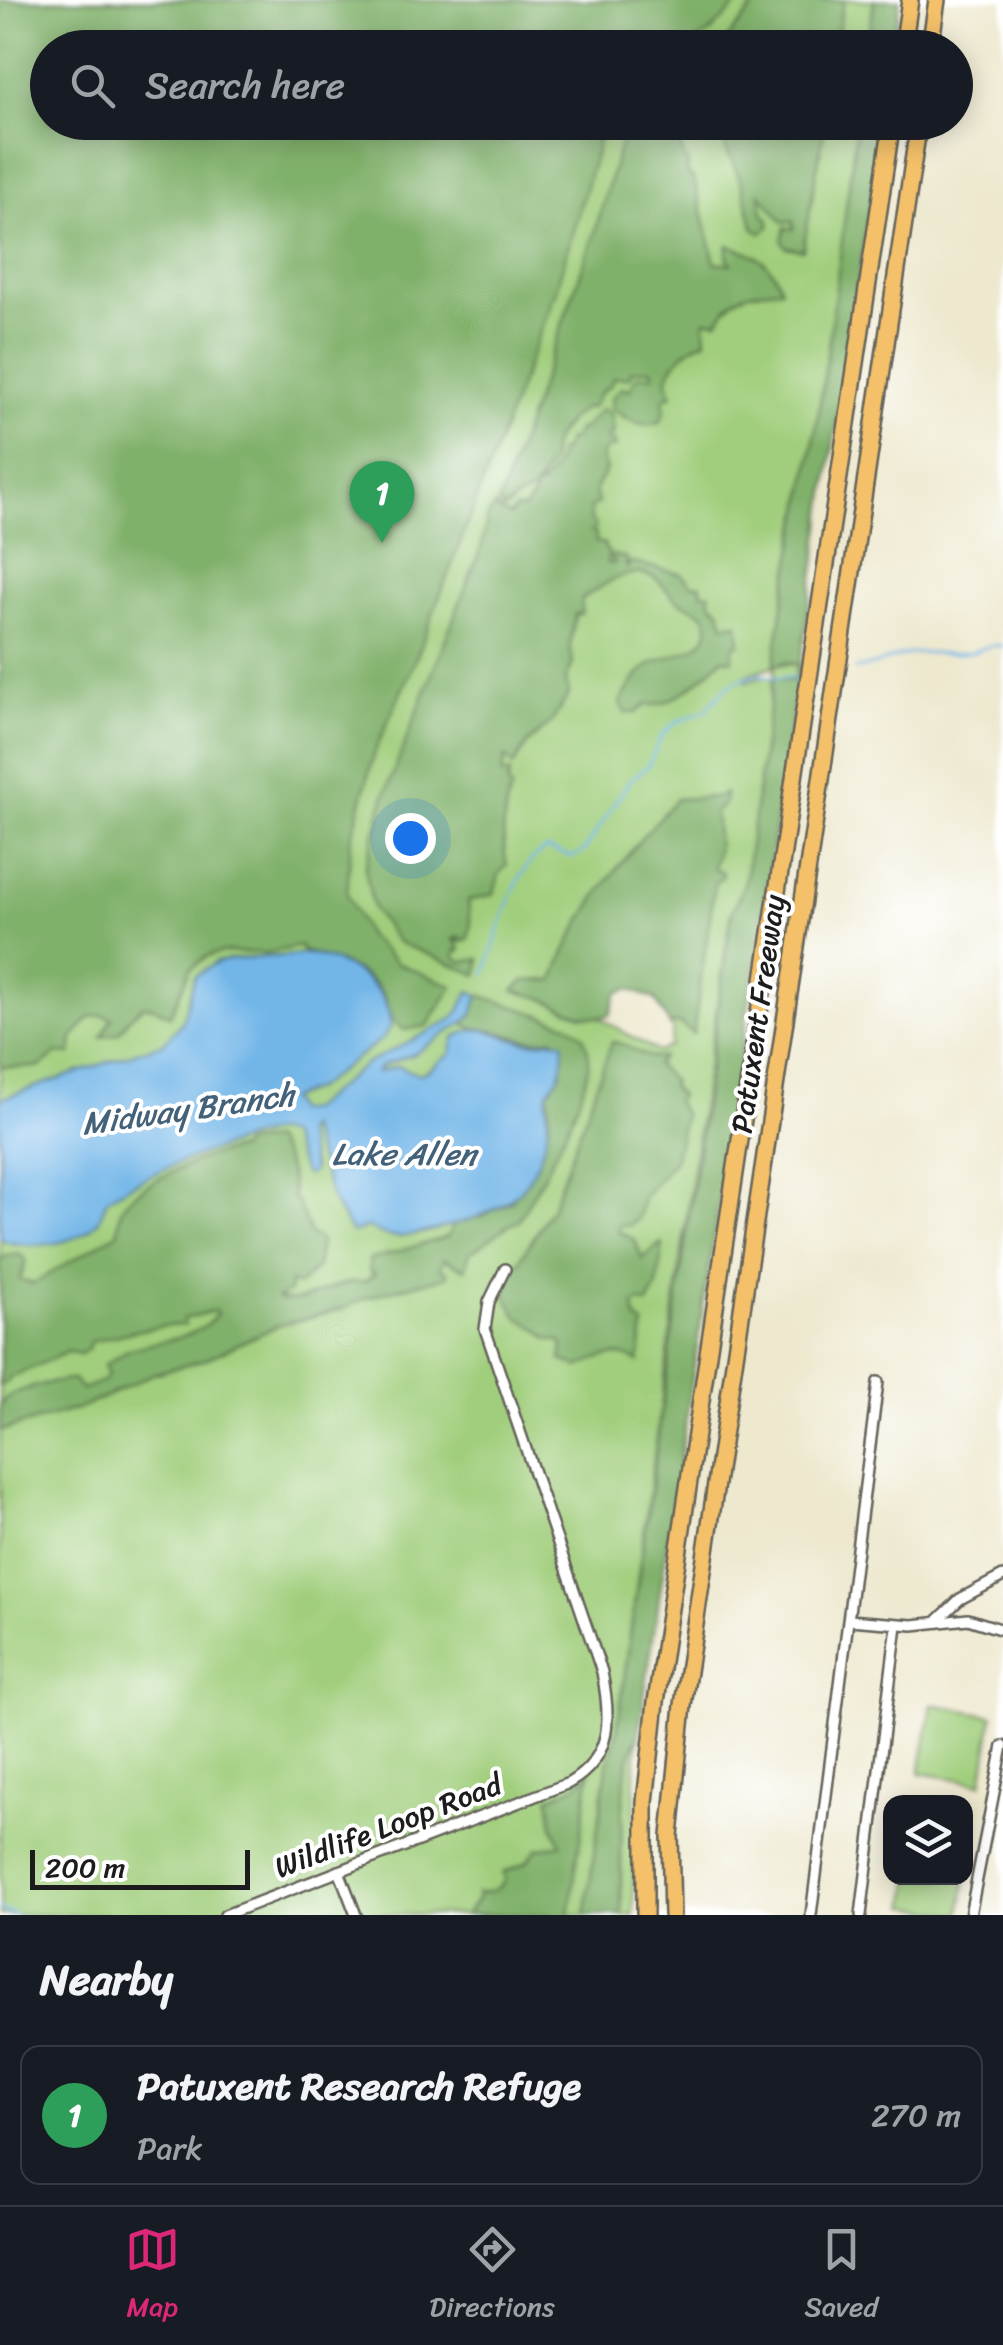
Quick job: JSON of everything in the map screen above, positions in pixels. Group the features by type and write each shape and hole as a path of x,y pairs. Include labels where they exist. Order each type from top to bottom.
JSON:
{"highway":[{"path":"906,30 910,0"},
{"path":"933,30 937,0"},
{"name":"Patuxent Freeway","path":"645,1915 644,1819 656,1702 889,140"},
{"name":"Patuxent Freeway","path":"672,1915 670,1836 683,1705 915,140"}],"street":[{"name":"Wildlife Loop Road","path":"225,1915 570,1783 596,1763 601,1752 607,1696 602,1672 485,1330 489,1302 505,1270"},
{"path":"811,1915 878,1382"},
{"path":"934,1624 960,1599 1003,1576"},
{"path":"848,1620 897,1625 968,1618 1003,1630"},
{"path":"861,1915 897,1625"},
{"path":"970,1915 1003,1746"},
{"path":"340,1871 356,1915"}],"green space":[{"path":"0,0 842,0 842,10 844,0 874,0 870,30 30,30 30,140 855,140 814,442 775,665 797,664 794,681 775,679 774,666 746,675 746,681 762,676 773,678 745,882 732,912 704,1089 592,1915 0,1915","holes":["591,965 698,1000 692,1033 679,1023 669,1024 673,1030 670,1046 658,1052 583,1008"]},
{"path":"0,0 742,0 713,30 30,30 30,140 598,140 554,296 417,656 375,751 351,840 347,894 367,935 397,963 453,986 427,1026 404,1030 392,1018 384,997 369,979 302,951 300,946 267,953 224,952 208,956 190,969 170,1016 143,1006 119,1033 102,1037 112,1018 90,1017 73,1038 71,1054 57,1053 40,1067 0,1067"},
{"path":"759,0 844,0 838,30 735,30"},
{"path":"874,0 900,0 896,30 870,30"},
{"path":"621,140 680,140 715,262 732,264 727,257 728,245 747,252 767,264 781,288 744,295 731,303 718,321 705,320 706,340 682,356 669,374 672,396 663,401 661,421 641,424 610,407 612,397 623,387 629,390 637,376 653,375 652,369 631,371 631,377 613,378 591,408 584,408 570,419 558,434 551,449 552,460 534,489 550,474 559,452 578,429 581,431 601,409 611,414 613,435 606,439 614,442 615,448 609,447 601,455 606,470 595,489 598,504 590,508 596,527 591,532 596,533 596,542 605,544 609,552 607,562 615,562 610,557 614,555 626,558 627,569 629,562 682,574 691,584 701,585 701,592 710,593 710,601 720,610 724,625 738,623 740,644 734,645 732,660 723,658 677,696 646,705 636,713 625,713 620,702 637,677 650,665 700,643 708,629 706,620 701,612 677,600 647,575 621,577 582,599 581,614 575,614 570,646 573,663 566,680 569,694 551,723 528,743 513,766 505,757 502,775 510,772 508,785 512,789 504,826 507,865 499,874 494,894 468,901 468,939 453,939 461,949 454,956 461,962 480,959 478,975 397,942 373,909 365,868 385,794 481,548 488,516 496,505 496,509 510,516 515,509 524,509 535,494 533,491 502,509 499,501 594,235"},
{"path":"822,140 803,250 786,247 782,241 785,227 793,229 793,221 783,222 760,194 769,227 760,233 754,229 741,181 723,142"},
{"path":"855,140 879,140 638,1738 627,1768 622,1821 622,1915 585,1915 607,1766 617,1731 732,912 745,882 773,678 794,681 797,664 785,662 774,666 829,338"},
{"path":"725,793 725,803 715,812 718,847 713,868 722,872 723,877 715,882 693,1034 679,1023 669,1024 655,999 628,989 617,993 610,1015 601,1017 577,1014 514,990 524,981 554,980 590,906 676,799 720,797"},
{"path":"479,995 568,1024 583,1035 588,1052 587,1074 572,1117 518,1221 470,1252 465,1269 443,1259 440,1268 447,1272 447,1277 277,1326 204,1360 153,1374 86,1406 0,1431 0,1407 11,1395 74,1379 82,1389 103,1381 108,1375 104,1365 121,1354 190,1333 210,1322 217,1313 183,1319 185,1325 149,1328 90,1342 81,1354 67,1352 9,1378 0,1386 0,1261 19,1254 26,1260 20,1280 33,1284 117,1233 121,1210 128,1200 175,1170 240,1149 243,1144 272,1140 288,1168 292,1198 297,1201 310,1234 320,1240 317,1267 299,1285 290,1282 289,1292 278,1298 288,1300 364,1282 375,1274 370,1272 369,1260 447,1237 454,1224 512,1201 549,1126 548,1093 561,1072 554,1038 524,1039 463,1023 473,1014"},
{"path":"612,1042 647,1056 662,1057 656,1065 672,1081 671,1087 679,1096 675,1101 684,1115 675,1159 643,1198 638,1219 619,1226 618,1231 635,1240 642,1259 661,1243 663,1246 657,1286 648,1304 639,1302 634,1306 636,1318 644,1325 639,1362 609,1356 579,1367 561,1360 560,1341 548,1339 517,1317 506,1296 507,1281 552,1207"},
{"path":"932,1704 993,1716 982,1783 920,1773"},
{"path":"638,1738 633,1915 622,1915 624,1794 632,1749"},
{"path":"590,1772 569,1915 466,1915 478,1898 477,1893 489,1892 503,1883 503,1873 527,1862 537,1849 561,1844 553,1826 549,1798 578,1784"},
{"path":"910,1885 965,1885 960,1915 906,1906"}],"water":[{"name":"Lake Allen","path":"312,954 340,963 375,987 383,998 391,1026 383,1038 317,1088 289,1099 295,1111 309,1110 366,1064 453,1019 469,991 479,995 473,1014 463,1023 414,1054 381,1066 377,1072 399,1066 416,1073 427,1071 450,1055 454,1038 475,1030 521,1041 564,1043 559,1076 548,1093 548,1126 540,1155 532,1174 508,1201 476,1217 416,1234 392,1237 368,1227 352,1233 333,1202 308,1128 304,1131 313,1170 309,1175 304,1174 288,1135 272,1132 190,1158 131,1185 109,1197 98,1221 79,1236 28,1245 0,1237 0,1099 164,1043 182,1022 195,976 217,962"}],"waterway":[{"name":"Midway Branch","path":"855,669 908,654 965,653 1003,646"},
{"name":"Midway Branch","path":"485,974 508,903 526,869 547,849 573,857 584,851 629,781 648,766 662,735 677,722 705,711 736,681 757,674 794,678"},
{"path":"0,1909 15,1915"}],"place":[{"name":"Patuxent Research Refuge","path":"382,543"}]}
